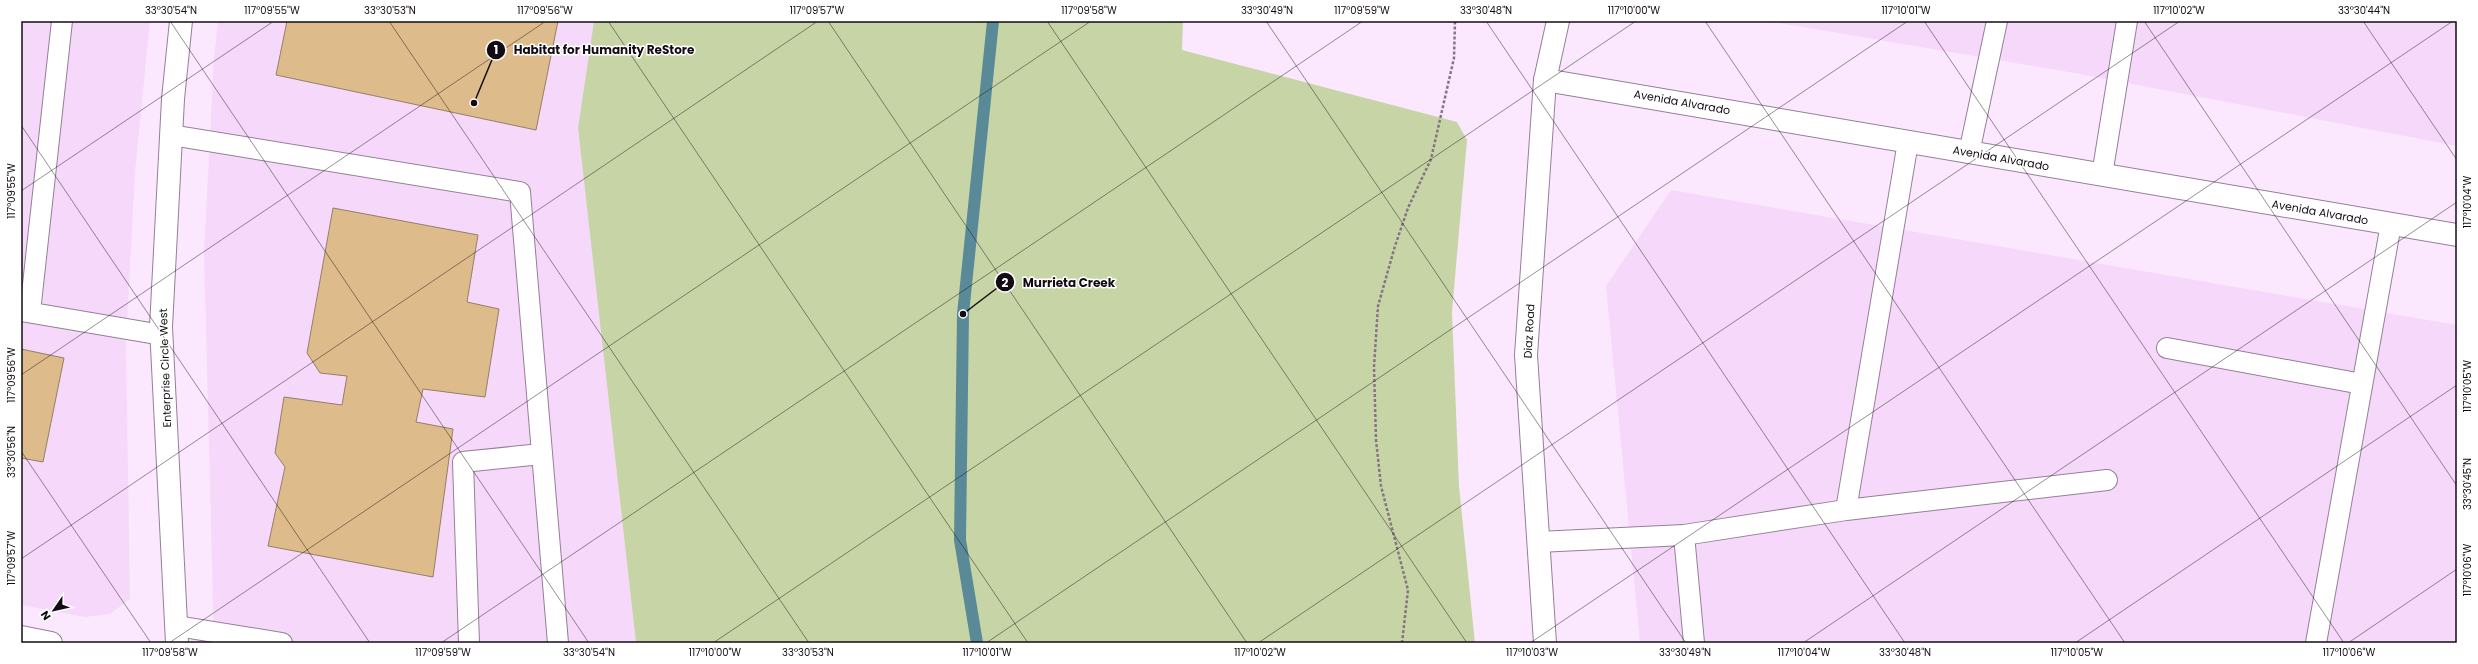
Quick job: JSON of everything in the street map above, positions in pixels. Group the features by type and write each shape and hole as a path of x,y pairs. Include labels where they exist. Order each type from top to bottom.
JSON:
{"street":[{"name":"Enterprise Circle West","path":"177,634 162,335 171,135 180,21"},
{"name":"Diaz Road","path":"1545,643 1526,355 1545,80 1558,21"},
{"name":"Avenida Alvarado","path":"1545,80 2457,235"},
{"path":"21,637 52,643"}],"lane":[{"path":"62,21 26,312 162,335"},
{"path":"1969,153 1997,21"},
{"path":"2102,175 2127,21"},
{"path":"171,135 520,192 558,643"},
{"path":"1846,510 1908,142"},
{"path":"2316,643 2391,224"},
{"path":"2166,348 2362,384"},
{"path":"470,643 463,462 541,454"},
{"path":"1538,542 1684,535 1846,510 2107,480"},
{"path":"1684,535 1694,643"},
{"path":"177,634 282,643"}],"path":[{"path":"1402,643 1408,590 1380,486 1376,440 1374,367 1378,306 1394,246 1408,208 1431,159 1454,58 1455,21"}],"shaded area":[{"path":"21,21 150,21 135,172 126,343 130,599 110,614 85,617 21,605"},
{"path":"218,21 594,21 578,128 636,643 214,643 204,253 214,58"},
{"path":"1767,21 2457,21 2457,146 2080,74"},
{"path":"1671,190 2457,325 2457,643 1640,643 1606,286"}],"green space":[{"path":"594,21 1183,21 1182,50 1457,122 1467,140 1452,312 1459,486 1475,643 636,643 578,128"}],"building":[{"path":"287,21 558,21 536,130 276,75"},
{"path":"333,208 478,235 467,302 499,309 485,397 423,389 416,422 453,429 433,577 268,546 285,467 275,453 284,397 342,405 347,376 320,373 307,353"},
{"path":"21,349 64,358 43,462 21,458"}],"waterway":[{"path":"977,643 960,540 963,314 993,21"}],"place":[{"name":"Habitat for Humanity ReStore","path":"474,103"},
{"name":"Murrieta Creek","path":"963,314"}]}
